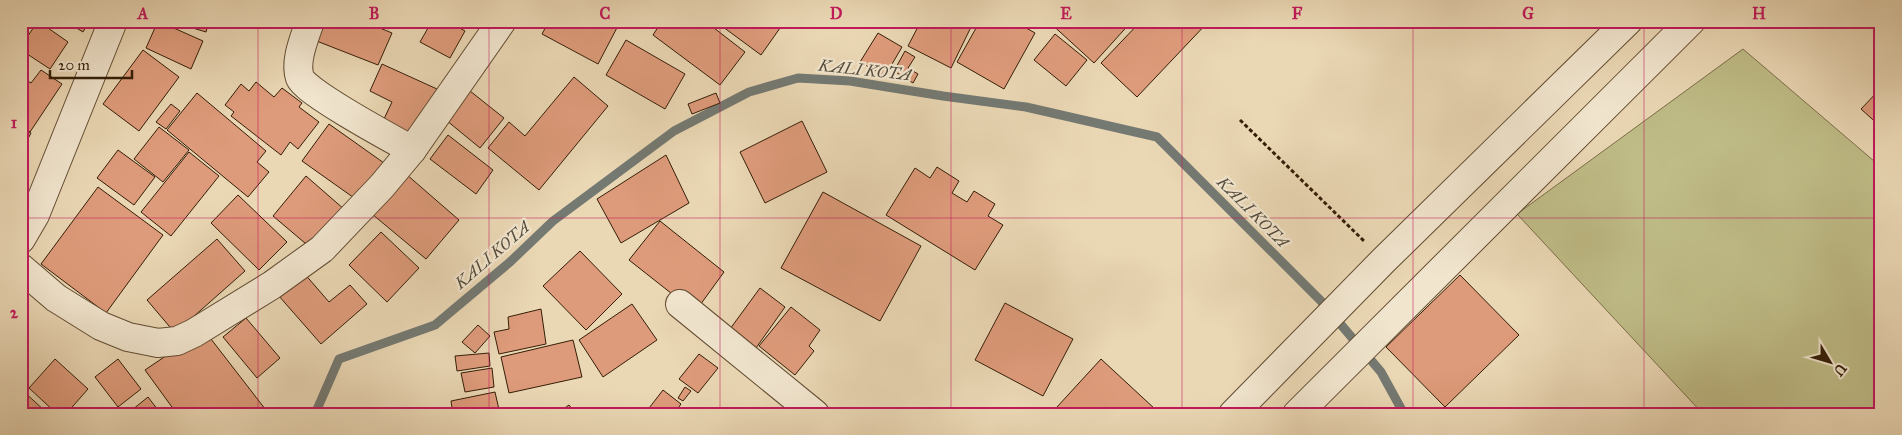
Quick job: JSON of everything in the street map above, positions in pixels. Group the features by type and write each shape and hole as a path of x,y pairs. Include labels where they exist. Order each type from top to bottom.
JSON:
{"street":[{"path":"21,239 35,215 113,21"},
{"path":"310,21 298,66 299,77 304,85 349,114 412,150"},
{"path":"21,268 56,298 101,326 128,337 158,343 177,341 194,333 272,286 322,249 382,186 412,150 502,21"},
{"path":"1233,414 1384,260 1628,21"},
{"path":"1297,414 1691,21"},
{"path":"680,304 815,414"}],"path":[{"path":"1240,120 1384,260"}],"shaded area":[{"path":"1743,49 1881,167 1881,414 1703,414 1517,214"}],"building":[{"path":"21,21 31,21 21,36"},
{"path":"38,21 68,42 50,69 21,50 21,46"},
{"path":"65,21 89,21 83,32"},
{"path":"158,21 203,41 191,69 146,48"},
{"path":"170,21 209,21 206,32"},
{"path":"322,21 363,21 392,33 378,65 314,40"},
{"path":"371,21 392,21 389,29"},
{"path":"432,21 448,21 465,31 450,58 420,42"},
{"path":"549,21 620,22 598,64 542,34"},
{"path":"662,21 705,21 745,52 720,85 653,35"},
{"path":"715,21 785,21 761,55"},
{"path":"828,21 842,21 837,28"},
{"path":"921,21 960,21 971,27 951,68 908,46"},
{"path":"980,21 1014,21 1035,33 1004,89 957,62"},
{"path":"1048,21 1132,21 1094,63"},
{"path":"1141,21 1209,21 1137,97 1101,63"},
{"path":"878,33 902,47 885,76 860,62"},
{"path":"1055,34 1087,60 1066,86 1034,60"},
{"path":"626,40 685,74 665,109 606,75"},
{"path":"143,50 179,77 139,131 103,104"},
{"path":"905,51 915,57 908,68 918,74 913,83 894,71"},
{"path":"382,64 437,89 415,136 383,121 392,102 370,91"},
{"path":"41,70 62,84 30,132 21,126 21,76 31,83"},
{"path":"574,77 608,106 539,190 488,148 509,122 525,136"},
{"path":"256,82 274,97 282,88 302,103 299,107 319,122 298,149 290,142 281,155 231,116 234,112 225,105 241,84 249,91"},
{"path":"1881,88 1881,127 1861,109"},
{"path":"470,91 504,118 480,148 446,120"},
{"path":"197,93 266,151 257,162 269,172 248,197 167,130"},
{"path":"716,93 720,103 692,114 688,104"},
{"path":"171,104 180,111 166,129 156,122"},
{"path":"802,121 827,172 765,203 740,152"},
{"path":"329,124 384,163 357,200 302,161"},
{"path":"159,127 189,150 163,182 134,159"},
{"path":"21,128 31,133 21,152"},
{"path":"448,135 493,170 476,194 430,159"},
{"path":"118,150 155,177 134,205 97,178"},
{"path":"189,152 219,176 171,236 141,212"},
{"path":"666,155 689,203 621,243 597,199"},
{"path":"937,167 959,181 952,193 967,202 974,191 995,204 988,216 1003,225 975,270 886,215 915,168 930,178"},
{"path":"406,174 459,220 426,259 372,214"},
{"path":"306,176 345,210 312,249 273,216"},
{"path":"98,187 163,235 106,313 41,264"},
{"path":"823,192 921,246 880,321 781,268"},
{"path":"238,195 287,242 259,270 211,223"},
{"path":"660,221 724,272 695,312 629,260"},
{"path":"381,232 419,268 387,302 349,265"},
{"path":"217,239 245,271 175,333 147,300"},
{"path":"580,251 622,294 586,330 543,286"},
{"path":"303,272 329,302 350,285 367,304 321,344 278,295"},
{"path":"1460,275 1519,335 1445,407 1386,347"},
{"path":"760,288 785,307 756,348 730,329"},
{"path":"1005,303 1073,339 1043,396 975,360"},
{"path":"632,304 657,340 603,377 579,340"},
{"path":"791,307 820,330 809,346 814,351 795,375 759,346"},
{"path":"541,309 546,344 499,354 494,332 509,329 508,317"},
{"path":"246,318 280,358 257,378 223,337"},
{"path":"21,321 28,330 21,335"},
{"path":"478,325 490,336 475,353 462,342"},
{"path":"204,330 269,414 177,414 145,370"},
{"path":"573,340 582,377 509,393 501,357"},
{"path":"489,353 490,366 457,371 455,356"},
{"path":"699,354 718,368 698,393 679,379"},
{"path":"55,359 88,389 66,414 57,414 29,388"},
{"path":"118,359 141,389 118,407 95,377"},
{"path":"1101,359 1155,409 1151,414 1065,414 1057,407"},
{"path":"492,368 494,387 465,392 461,373"},
{"path":"685,387 691,391 683,401 678,398"},
{"path":"21,389 46,412 44,414 21,414"},
{"path":"663,390 681,404 674,414 649,414 646,412"},
{"path":"495,392 500,414 453,414 451,401"},
{"path":"148,397 161,414 127,414"},
{"path":"569,405 576,414 556,414"}],"waterway":[{"name":"KALI KOTA","path":"315,414 339,359 435,325 510,262 553,221 674,131 749,92 798,78 850,81 1026,107 1157,137 1321,301 1381,372 1404,414"}]}
